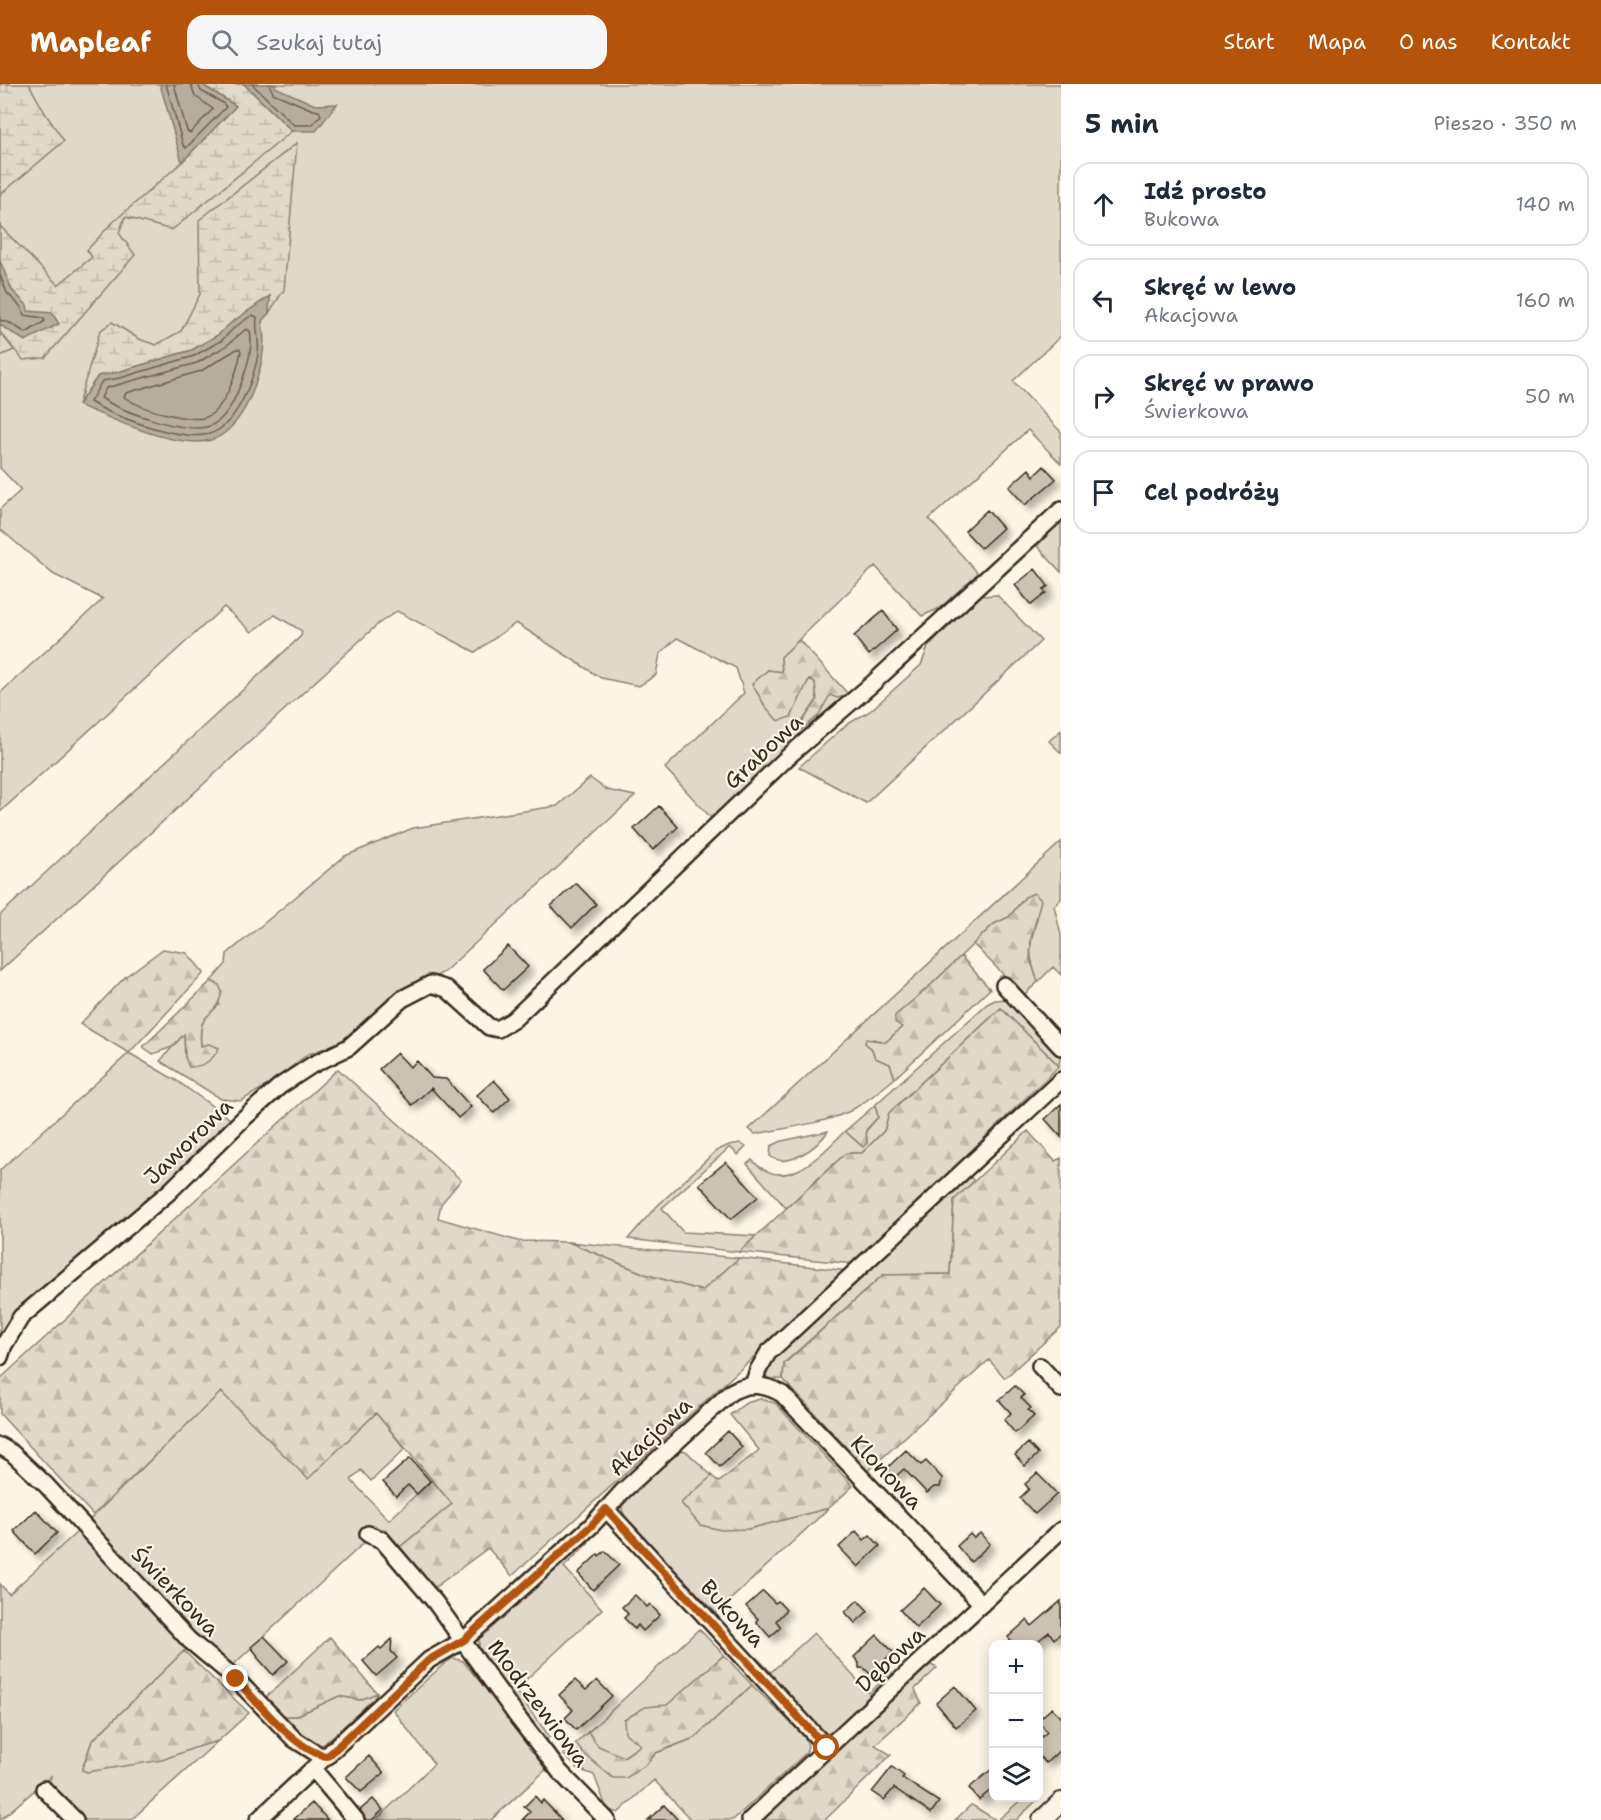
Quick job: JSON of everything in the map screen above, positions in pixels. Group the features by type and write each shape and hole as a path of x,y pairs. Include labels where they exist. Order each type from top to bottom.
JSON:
{"street":[{"name":"Grabowa","path":"431,984 447,989 489,1027 498,1029 513,1020 791,754 872,684 1061,510"},
{"name":"Jaworowa","path":"0,1357 4,1345 21,1317 169,1191 280,1086 312,1065 349,1047 402,999 431,984"},
{"path":"1004,986 1061,1047"},
{"path":"753,1385 758,1370 768,1353 1061,1080"},
{"path":"1040,1366 1061,1389"},
{"name":"Akacjowa","path":"258,1820 429,1660 464,1640 591,1526 606,1509 731,1392 753,1385"},
{"name":"Klonowa","path":"753,1385 772,1388 782,1394 982,1604"},
{"name":"Świerkowa","path":"0,1446 12,1453 46,1485 189,1640 236,1679 294,1739 318,1755 328,1756"},
{"name":"Bukowa","path":"606,1509 827,1748"},
{"name":"Dębowa","path":"750,1820 1061,1530"},
{"name":"Modrzewiowa","path":"368,1534 382,1540 435,1602 518,1718 560,1772 607,1820"},
{"path":"314,1770 356,1820"},
{"path":"44,1789 75,1820"},
{"path":"1042,1820 1061,1802"}],"green space":[{"path":"0,84 1061,84 1061,336 1013,381 1061,432 1061,464 1028,430 929,519 978,573 940,608 922,616 875,566 781,657 782,672 768,670 753,684 765,706 791,717 809,679 815,682 817,700 797,729 830,695 849,695 786,747 713,820 665,768 744,693 736,668 677,638 660,654 656,675 639,686 601,678 516,623 475,652 397,611 378,624 0,971 0,915 301,636 302,631 275,615 252,632 224,607 0,812 0,693 103,599 53,574 0,529 0,509 21,490 0,468"},
{"path":"0,84 29,84 64,141 0,195"},
{"path":"201,84 244,84 292,131 172,230 125,217 119,233 135,255 45,358 23,360 0,332 0,226 58,285 92,257 87,250 111,224 182,162 236,106"},
{"path":"297,143 284,290 269,313 270,296 232,322 218,335 192,350 98,376 78,405 100,331 112,322 139,339 156,345 181,331 200,294 199,220"},
{"path":"0,332 14,350 0,356"},
{"path":"1061,521 1061,572 1037,546"},
{"path":"997,595 1041,641 866,803 799,767 846,725 870,711 921,665 928,647 980,596"},
{"path":"799,640 849,695 837,698 830,695 818,716 800,731 797,730 817,700 815,682 809,679 791,717 778,721 765,706 752,684 768,670 782,672 781,657"},
{"path":"1061,730 1061,753 1049,741"},
{"path":"590,778 607,790 635,796 444,972 424,983 353,1035 335,1045 308,1054 271,1083 241,1101 221,1099 160,1061 184,1034 185,1057 201,1046 202,1023 208,1014 219,1005 219,985 211,981 226,964 227,954 345,856 413,828 557,806"},
{"path":"1061,842 1061,899 1054,906 1061,935 1061,975 1053,967 1038,982 1030,948 1038,915 1025,897 1009,917 994,924 895,1016 902,1027 886,1042 873,1039 865,1043 872,1049 875,1058 890,1064 895,1078 862,1104 839,1115 755,1134 749,1129"},
{"path":"1034,893 1041,900 1031,939 1030,959 1038,982 1024,995 973,944 994,924 1009,917 1025,897"},
{"path":"163,949 187,953 204,973 129,1053 80,1024 125,977"},
{"path":"961,956 990,989 895,1078 890,1064 875,1058 872,1049 865,1043 866,1039 886,1042 902,1027 895,1022 895,1016"},
{"path":"211,981 219,985 222,992 216,1007 204,1020 202,1026 201,1046 209,1044 219,1048 211,1059 199,1066 189,1067 185,1057 184,1034 172,1047 153,1054 143,1047"},
{"path":"1008,999 1061,1050 1059,1066 1001,1008 889,1113 884,1131 862,1153 846,1153 786,1208 747,1164 752,1160 765,1170 777,1174 790,1173 814,1160 845,1131 862,1146 867,1143 866,1131 878,1117 875,1105 987,1004 995,1000"},
{"path":"1001,1008 1059,1066 854,1264 739,1252 846,1153 862,1153 884,1131 889,1113"},
{"path":"129,1053 177,1081 233,1121 148,1200 22,1309 0,1343 0,1170"},
{"path":"338,1069 461,1180 441,1204 438,1218 518,1241 568,1242 645,1274 702,1291 739,1258 849,1271 512,1576 488,1548 434,1588 400,1547 452,1504 376,1413 308,1479 221,1392 93,1515 0,1414 0,1379"},
{"path":"875,1105 878,1117 866,1130 867,1143 863,1147 845,1131"},
{"path":"828,1131 817,1144 802,1155 785,1160 777,1160 770,1156 771,1146 782,1141"},
{"path":"1028,1131 1055,1161 1061,1158 1061,1327 1005,1378 989,1360 868,1471 783,1379 784,1364 883,1275 950,1274 954,1200"},
{"path":"740,1143 746,1147 738,1155 730,1147 662,1208 683,1232 757,1236 739,1252 628,1239 654,1209 716,1151"},
{"path":"967,1174 974,1181 954,1200 950,1274 883,1275 784,1363 783,1379 766,1379 769,1360"},
{"path":"568,1242 739,1258 702,1291 645,1274"},
{"path":"221,1391 308,1478 376,1413 405,1449 371,1481 361,1470 351,1480 389,1520 432,1480 452,1504 400,1547 385,1529 368,1539 233,1665 201,1639 184,1651 92,1741 82,1769 87,1772 218,1741 131,1820 80,1820 49,1786 51,1776 0,1820 0,1584 9,1594 77,1532"},
{"path":"760,1399 775,1403 853,1486 829,1508 748,1529 721,1530 700,1525 681,1503 712,1476 719,1482 759,1450 730,1415 746,1403"},
{"path":"675,1450 686,1451 712,1476 681,1503 748,1529 829,1508 716,1613 628,1521 623,1511 622,1505 626,1495"},
{"path":"586,1539 589,1542 564,1567 602,1609 515,1690 550,1737 544,1740 479,1649 479,1634"},
{"path":"699,1629 724,1655 667,1706 645,1707 641,1745 623,1757 598,1746 588,1732"},
{"path":"814,1633 869,1693 892,1672 896,1679 850,1720 830,1734 820,1732 754,1662 755,1656 771,1672"},
{"path":"330,1637 377,1693 360,1700 339,1696 296,1716 279,1716 264,1699"},
{"path":"184,1651 249,1713 218,1741 162,1760 87,1772 82,1770 92,1741"},
{"path":"724,1655 752,1685 694,1738 656,1753 646,1765 626,1778 613,1778 583,1753 576,1743 588,1732 598,1746 624,1757 641,1745 625,1733 624,1720 645,1707 667,1705"},
{"path":"453,1658 463,1661 549,1767 491,1820 376,1820 434,1764 393,1710"},
{"path":"929,1664 937,1668 915,1689 921,1703 875,1745 891,1755 825,1820 762,1820"},
{"path":"752,1685 805,1737 808,1746 806,1753 733,1820 691,1820 654,1780 618,1813 607,1809 594,1775 578,1769 563,1754 576,1743 583,1753 646,1765 656,1753 694,1738"},
{"path":"377,1693 374,1699 324,1744 317,1746 311,1745 279,1716 296,1716 339,1696 360,1700"},
{"path":"1018,1802 1035,1802 1016,1820 998,1820"},
{"path":"972,1805 996,1820 955,1820"}],"water":[{"path":"160,84 201,84 236,106 182,162"},
{"path":"244,84 275,84 275,87 315,105 337,104 316,131 292,131"},
{"path":"0,261 12,290 27,305 28,311 52,313 59,324 25,341 0,325"},
{"path":"270,296 269,313 262,321 264,340 262,358 252,393 236,421 218,437 197,442 162,437 78,405 98,376 192,350 218,335 232,322"}],"building":[{"path":"1044,466 1056,479 1025,505 1009,487 1029,469 1034,476"},
{"path":"987,510 1003,528 981,548 965,531"},
{"path":"1035,569 1048,586 1043,590 1046,593 1031,605 1015,585"},
{"path":"883,611 897,630 869,655 854,636"},
{"path":"659,806 678,827 653,850 634,829"},
{"path":"576,883 596,904 572,928 551,906"},
{"path":"508,946 528,967 503,990 483,969"},
{"path":"397,1053 410,1067 417,1061 432,1078 446,1079 471,1107 458,1118 431,1088 412,1105 379,1069"},
{"path":"494,1080 510,1098 494,1113 477,1095"},
{"path":"1061,1104 1061,1137 1045,1119"},
{"path":"726,1162 758,1197 731,1219 699,1184"},
{"path":"1015,1386 1024,1395 1021,1398 1031,1408 1028,1410 1034,1416 1015,1433 1004,1420 1011,1413 999,1400"},
{"path":"728,1431 742,1447 720,1467 706,1452"},
{"path":"1028,1443 1038,1454 1025,1466 1015,1455"},
{"path":"906,1450 921,1465 926,1461 942,1478 940,1487 934,1487 927,1493 904,1469 895,1477 887,1468"},
{"path":"410,1458 430,1481 417,1494 408,1485 396,1496 383,1482"},
{"path":"1037,1473 1057,1494 1035,1514 1020,1498 1029,1489 1025,1484"},
{"path":"36,1510 57,1533 35,1554 14,1531"},
{"path":"856,1531 864,1540 870,1535 880,1546 858,1567 839,1547"},
{"path":"980,1533 990,1544 971,1562 957,1546 970,1534 974,1538"},
{"path":"605,1551 619,1565 593,1590 578,1573 598,1554 599,1556"},
{"path":"924,1588 940,1605 916,1628 900,1610"},
{"path":"763,1591 775,1603 778,1601 786,1610 776,1621 781,1627 770,1637 746,1606"},
{"path":"635,1595 647,1607 650,1604 660,1615 643,1631 638,1625 635,1629 624,1618 628,1614 622,1607"},
{"path":"858,1600 868,1611 855,1623 845,1612"},
{"path":"1061,1601 1061,1633 1054,1639 1049,1632 1039,1640 1011,1640 1008,1637 1027,1620 1032,1626"},
{"path":"877,1635 893,1652 870,1674 864,1668 859,1668 859,1663 854,1657"},
{"path":"264,1636 288,1661 273,1675 251,1647"},
{"path":"392,1639 391,1651 397,1658 376,1676 363,1661"},
{"path":"575,1680 586,1690 597,1680 612,1696 576,1730 565,1718 573,1710 559,1695"},
{"path":"955,1686 976,1711 956,1727 936,1703"},
{"path":"1052,1708 1061,1717 1061,1749 1046,1763 1043,1760 1043,1736 1047,1732 1043,1727 1043,1716"},
{"path":"369,1756 384,1773 361,1792 346,1777"},
{"path":"892,1767 904,1776 902,1778 939,1802 931,1813 894,1788 884,1800 872,1792"},
{"path":"989,1771 989,1791 979,1800 969,1788"},
{"path":"535,1796 541,1803 543,1800 562,1820 522,1820 530,1812 524,1807"},
{"path":"373,1799 383,1810 372,1820 366,1820 360,1810"},
{"path":"312,1803 328,1820 293,1820"},
{"path":"664,1805 678,1820 648,1820"}],"route":[{"path":"236,1679 294,1739 318,1755 328,1756 429,1660 464,1640 591,1526 606,1509 827,1748"}]}
